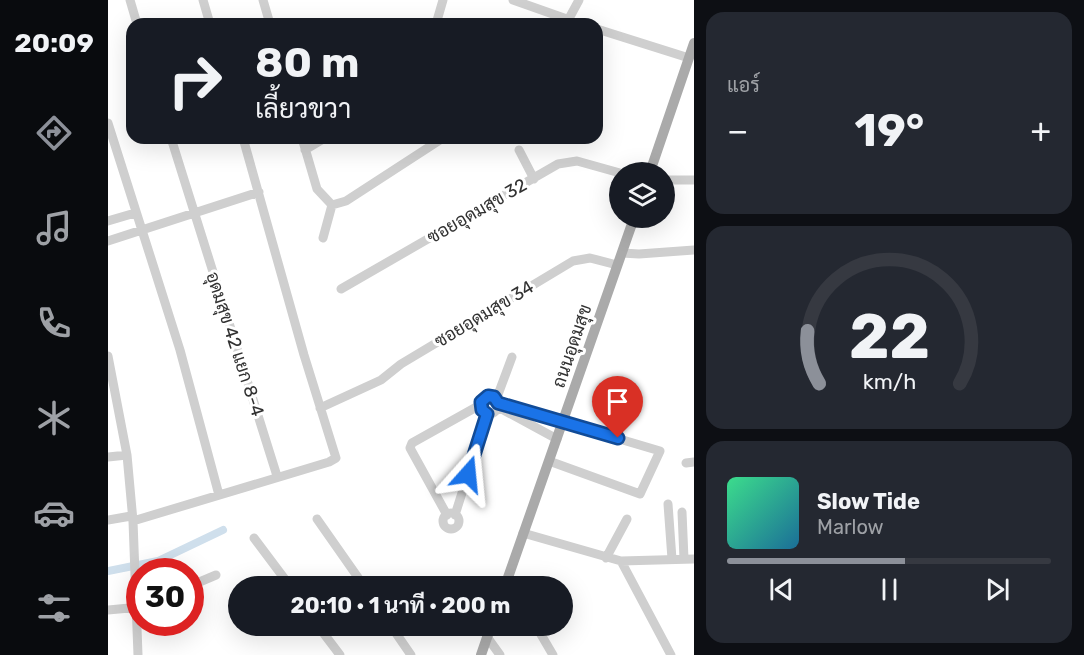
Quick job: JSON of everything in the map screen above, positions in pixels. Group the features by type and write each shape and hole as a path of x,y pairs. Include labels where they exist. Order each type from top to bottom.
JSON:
{"main road":[{"path":"654,162 689,75 689,58 694,43"},
{"name":"ถนนอุดมสุข","path":"510,576 523,533 631,228"},
{"path":"481,655 487,637"}],"street":[{"path":"130,0 135,18"},
{"path":"203,0 208,18"},
{"path":"264,0 268,18"},
{"path":"438,18 443,0"},
{"path":"513,0 558,18"},
{"path":"570,18 579,0"},
{"path":"603,31 689,58"},
{"path":"108,123 180,350 219,495"},
{"name":"อุดมสุข 42 แยก 8-4","path":"173,144 277,476"},
{"path":"108,520 132,519 219,495 336,458 245,144"},
{"path":"304,144 317,189 332,205"},
{"path":"305,150 315,144"},
{"path":"332,205 346,201 433,144"},
{"path":"519,150 534,179"},
{"name":"ซอยอุดมสุข 32","path":"341,289 568,160 609,170"},
{"path":"675,180 694,180"},
{"path":"108,241 259,192"},
{"path":"323,238 332,205"},
{"path":"108,221 135,213"},
{"path":"622,253 694,250"},
{"name":"ซอยอุดมสุข 34","path":"320,408 357,393 573,261 590,258 617,265"},
{"path":"108,356 110,384 127,455 135,558"},
{"path":"487,414 493,413 512,357"},
{"path":"487,414 451,515 410,448 412,443 480,405 485,397 557,439"},
{"path":"497,403 660,451 640,494 549,461"},
{"path":"480,405 487,414"},
{"path":"108,457 127,455"},
{"path":"668,504 672,560"},
{"path":"682,512 684,559"},
{"path":"317,519 357,576"},
{"path":"606,558 627,519"},
{"path":"523,533 621,561 694,559"},
{"path":"254,538 282,576"},
{"path":"621,561 671,655"},
{"path":"204,580 216,575"},
{"path":"108,610 126,609"},
{"path":"138,636 138,655"},
{"path":"325,636 339,655"},
{"path":"398,636 411,655"},
{"path":"542,636 553,655"},
{"path":"487,637 500,655"}],"waterway":[{"path":"108,571 158,561 223,530"}],"route":[{"path":"468,474 487,414 482,410 481,402 488,396 494,397 498,403 618,438"}]}
